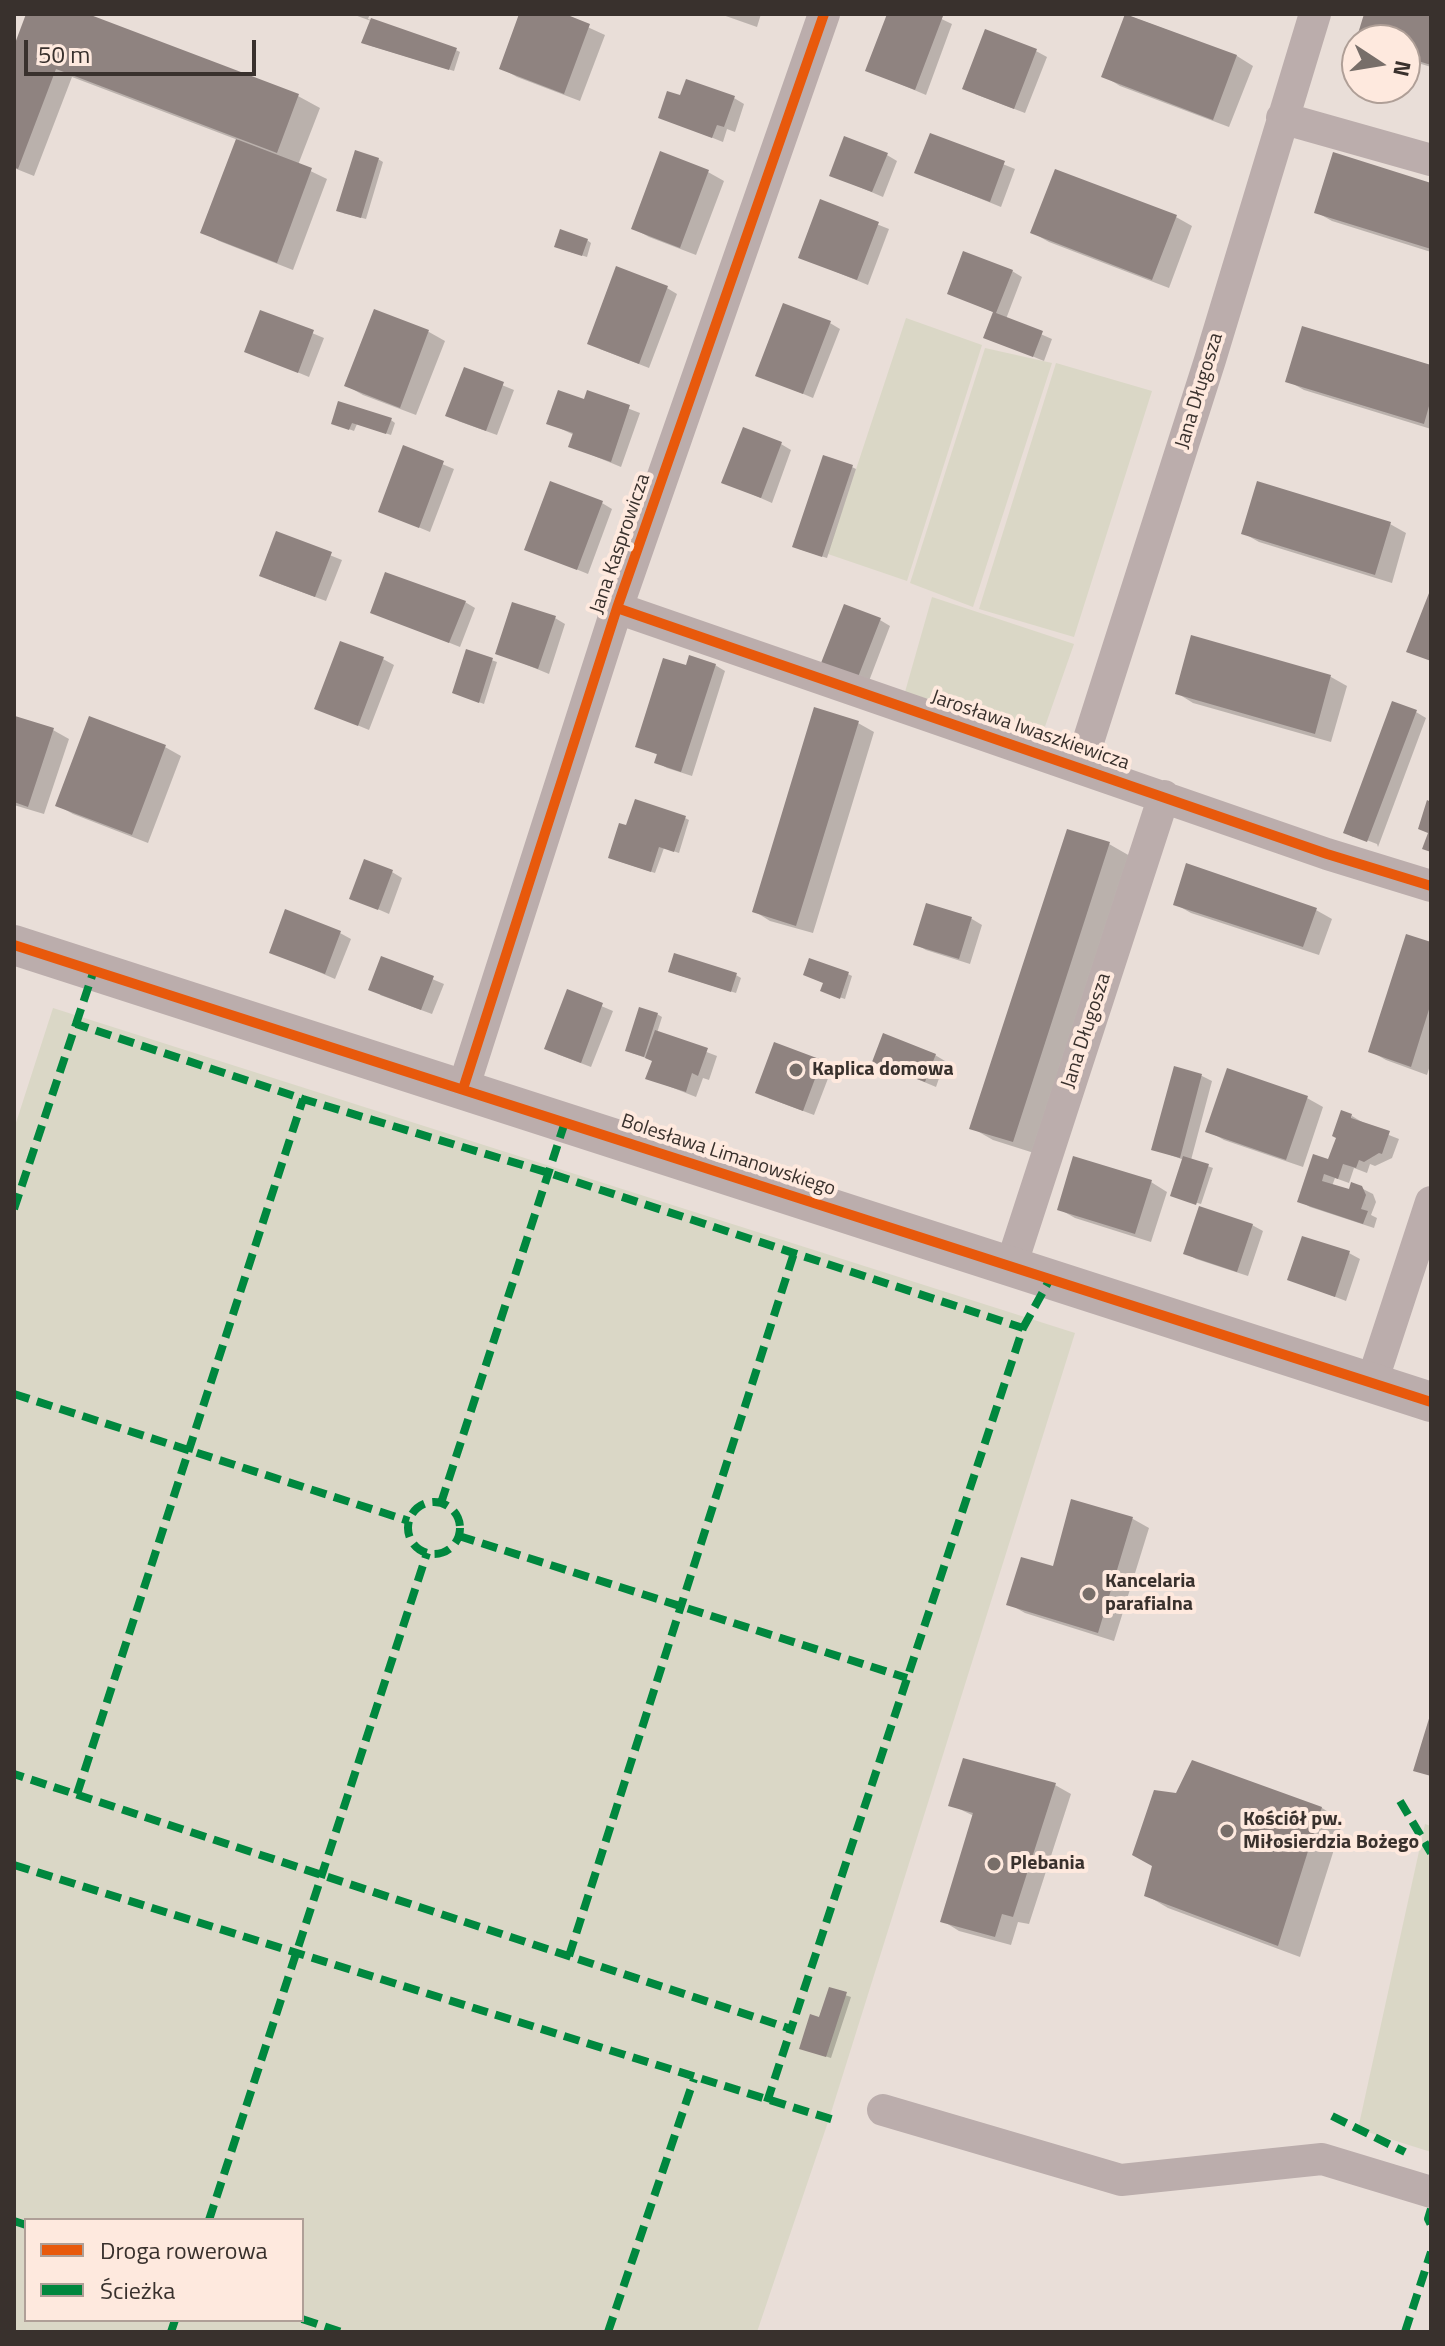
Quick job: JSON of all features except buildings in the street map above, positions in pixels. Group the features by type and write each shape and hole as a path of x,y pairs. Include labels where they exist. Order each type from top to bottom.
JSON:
{"street":[{"name":"Jana Kasprowicza","path":"463,1089 617,608 824,14"},
{"name":"Jana Długosza","path":"1080,767 1210,360 1315,14"},
{"path":"1282,118 1431,160"},
{"name":"Jarosława Iwaszkiewicza","path":"617,608 1327,854 1431,886"},
{"name":"Jana Długosza","path":"1011,1266 1164,796"},
{"name":"Bolesława Limanowskiego","path":"14,945 1431,1402"},
{"path":"1372,1382 1431,1202"},
{"path":"883,2110 1121,2180 1322,2159 1431,2192"}],"shaded area":[{"path":"906,318 982,345 907,581 828,554"},
{"path":"985,348 1052,363 973,607 910,583"},
{"path":"1056,363 1152,391 1074,637 979,609"},
{"path":"932,597 1074,644 1042,735 905,692"},
{"path":"53,1008 1075,1333 829,2119 757,2332 14,2332 14,1129"},
{"path":"1425,1824 1431,1826 1431,2152 1358,2129"}],"marked path":[{"path":"76,1024 94,970"},
{"path":"14,1209 76,1024 303,1099 549,1173 1023,1328 791,2029 14,1774"},
{"path":"77,1794 303,1099"},
{"path":"441,1503 565,1122"},
{"path":"569,1956 794,1253"},
{"path":"1023,1328 1050,1279"},
{"path":"14,1394 409,1521"},
{"path":"434,1502 452,1510 460,1528 452,1546 434,1554 416,1546 408,1528 416,1510 434,1502"},
{"path":"459,1536 907,1678"},
{"path":"210,2218 427,1553"},
{"path":"1400,1801 1431,1853"},
{"path":"14,1865 834,2120"},
{"path":"767,2102 791,2029"},
{"path":"608,2332 694,2079"},
{"path":"1332,2116 1405,2152"},
{"path":"1431,2209 1428,2219 1431,2225"},
{"path":"14,2221 24,2224"},
{"path":"1405,2332 1431,2252"},
{"path":"304,2320 341,2332"},
{"path":"171,2332 174,2322"}],"cycle path":[{"path":"463,1089 617,608 824,14"},
{"path":"617,608 1327,854 1431,886"},
{"path":"14,945 1431,1402"}],"place":[{"name":"Kaplica domowa","path":"796,1070"},
{"name":"Kancelaria parafialna","path":"1089,1594"},
{"name":"Kościół pw. Miłosierdzia Bożego","path":"1227,1831"},
{"name":"Plebania","path":"994,1864"}]}
